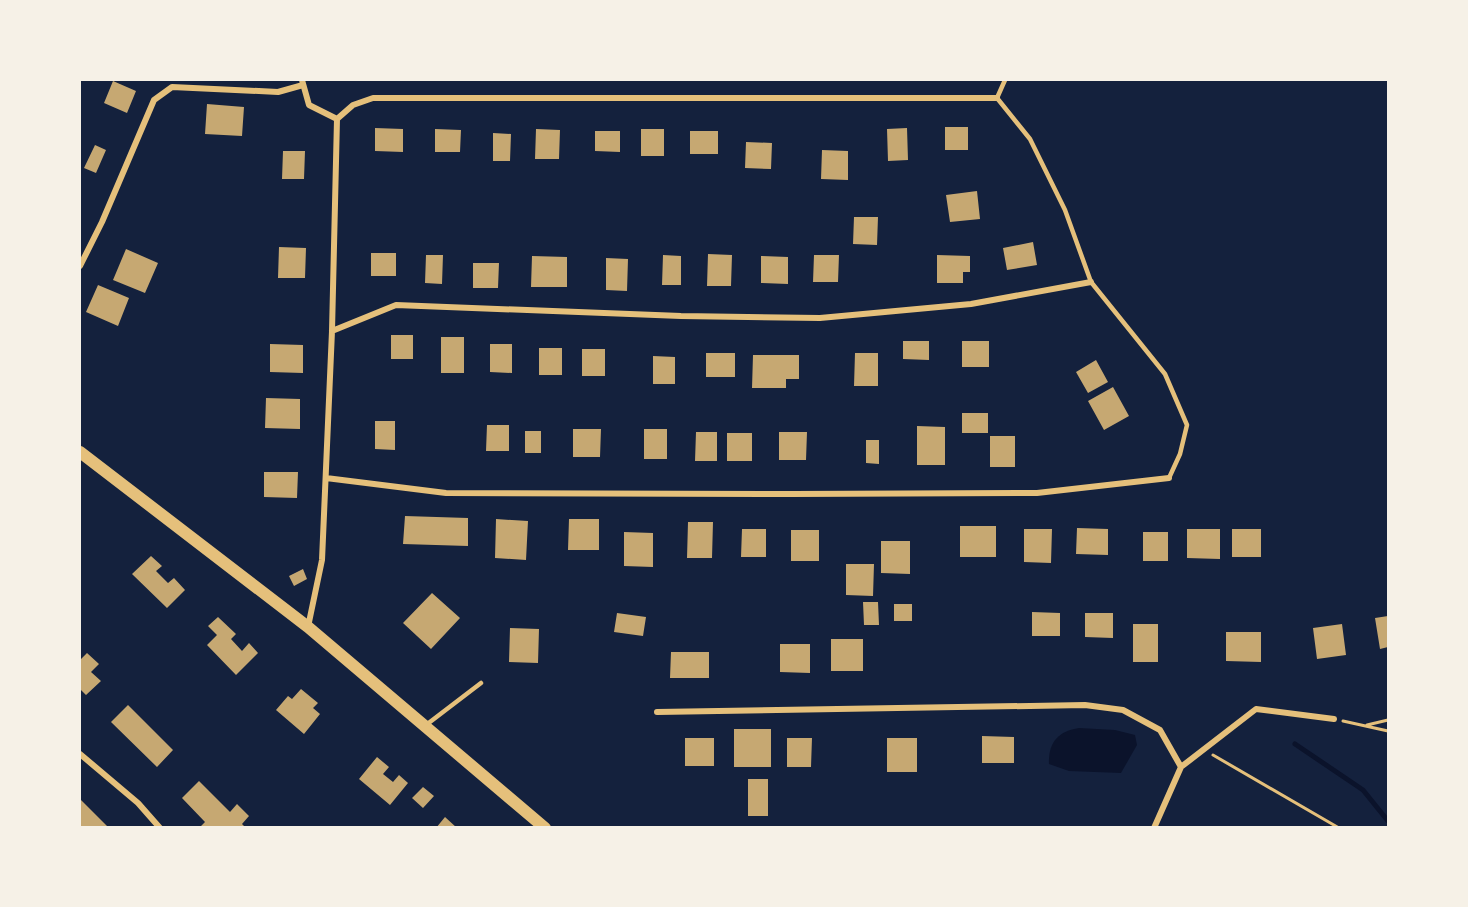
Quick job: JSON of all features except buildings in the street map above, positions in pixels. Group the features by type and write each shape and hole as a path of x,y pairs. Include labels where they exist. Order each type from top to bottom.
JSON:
{"main road":[{"path":"80,452 308,627 545,828"}],"street":[{"path":"80,266 102,222 154,100 172,87 278,92 303,82 309,105 337,119"},
{"path":"308,627 322,560 332,331 337,119 353,105 373,98 997,98"},
{"path":"332,331 396,305 681,316 820,318 971,304 1091,282"},
{"path":"326,478 446,493 806,494 1037,493 1169,477"},
{"path":"657,712 1085,705 1123,710 1160,730 1181,767"},
{"path":"1154,828 1181,767 1256,709 1334,719"},
{"path":"80,754 138,803 160,828"}],"lane":[{"path":"1005,80 997,98 1030,139 1065,210 1091,282 1165,374 1187,425 1180,454 1169,477"},
{"path":"425,726 481,683"}],"path":[{"path":"1334,719 1389,731"},
{"path":"1366,726 1389,720"},
{"path":"1203,750 1339,828"}],"water":[{"path":"1079,728 1115,730 1135,735 1137,745 1121,773 1069,771 1049,764 1050,750 1056,739 1065,732"}],"waterway":[{"path":"1295,744 1363,790 1388,821"}]}
